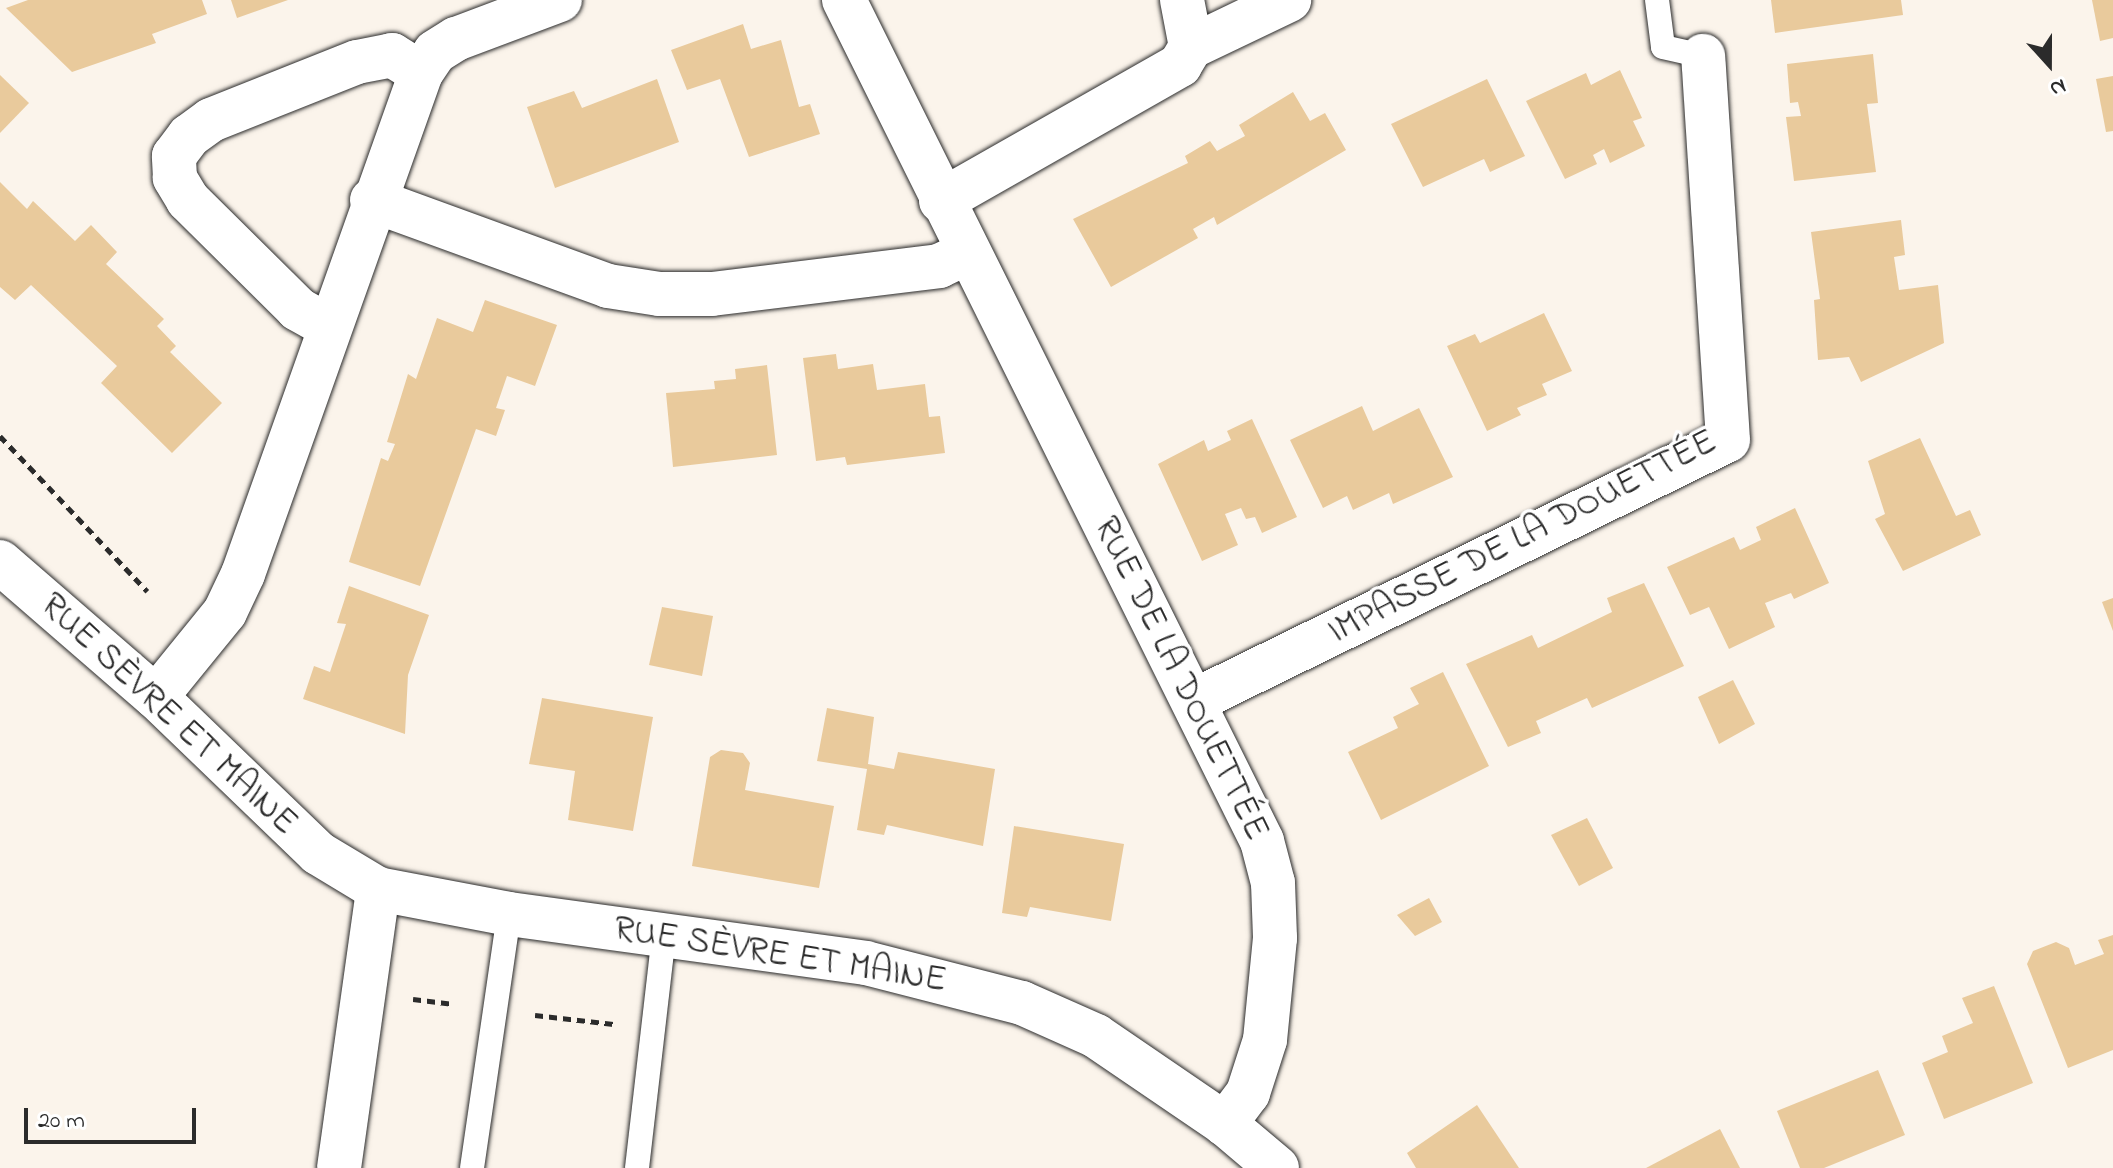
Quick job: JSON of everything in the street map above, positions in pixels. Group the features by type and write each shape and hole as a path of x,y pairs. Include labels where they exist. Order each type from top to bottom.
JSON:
{"street":[{"path":"156,697 225,612 330,327 372,200 421,73 435,52 456,39 560,0"},
{"name":"RUE DE LA DOUETTÉE","path":"844,0 941,201 1262,841 1273,883 1275,938 1265,1040 1248,1093 1225,1124"},
{"path":"1182,0 1191,47"},
{"path":"941,201 1162,78 1180,65 1191,47 1289,0"},
{"path":"330,327 298,309 188,200 175,178 174,156 189,136 211,120 357,62 392,55 421,73"},
{"name":"IMPASSE DE LA DOUETTÉE","path":"1194,701 1728,440 1703,56"},
{"path":"372,200 608,286 659,294 712,294 939,266 967,253"},
{"name":"RUE SÈVRE ET MAINE","path":"0,562 156,697 318,853 378,889 509,914 866,963 1022,1003 1096,1036 1225,1124 1277,1168"},
{"path":"339,1168 378,889"}],"lane":[{"path":"1657,0 1663,47 1703,56"},
{"path":"472,1168 509,914"},
{"path":"637,1168 664,934"}],"path":[{"path":"0,436 147,591"},
{"path":"406,998 463,1005"},
{"path":"530,1014 624,1025"}],"building":[{"path":"28,0 202,0 207,14 152,34 156,43 72,72 6,8"},
{"path":"231,0 288,0 237,18"},
{"path":"1771,0 1901,0 1903,15 1775,33"},
{"path":"2092,0 2113,0 2113,38 2100,41"},
{"path":"743,24 751,49 781,40 799,107 810,104 820,134 749,157 720,79 687,90 671,50"},
{"path":"1873,54 1878,103 1867,104 1876,172 1794,181 1786,117 1801,116 1798,102 1790,103 1787,64"},
{"path":"1620,70 1642,118 1633,121 1645,146 1610,163 1604,149 1593,155 1597,164 1565,179 1526,101 1586,73 1591,85"},
{"path":"0,75 29,103 0,133"},
{"path":"2113,76 2113,131 2106,132 2096,79"},
{"path":"657,79 679,142 555,188 527,107 574,91 582,108"},
{"path":"1487,79 1525,156 1490,172 1484,159 1423,187 1391,124"},
{"path":"1293,92 1310,121 1325,113 1346,150 1217,225 1214,217 1193,229 1198,238 1111,287 1073,219 1188,163 1185,156 1210,141 1217,151 1245,136 1239,125"},
{"path":"0,182 27,209 33,201 75,241 91,225 117,252 106,264 164,319 157,326 176,346 170,352 222,403 172,453 101,383 117,366 31,285 15,300 0,287"},
{"path":"1901,220 1905,255 1894,257 1899,290 1938,285 1944,343 1861,382 1849,357 1818,360 1814,300 1820,299 1811,232"},
{"path":"485,300 557,325 535,386 507,376 496,408 505,410 496,436 476,429 420,586 349,562 381,458 388,461 395,444 387,442 408,374 416,379 437,318 473,332"},
{"path":"1544,313 1572,371 1542,384 1547,395 1517,408 1521,415 1487,431 1447,346 1475,334 1480,343"},
{"path":"836,354 838,369 873,364 877,390 925,384 929,417 940,416 945,453 847,465 845,457 816,461 803,358"},
{"path":"767,365 777,455 673,467 666,393 715,389 714,381 736,379 735,369"},
{"path":"1362,406 1373,431 1419,408 1453,477 1393,504 1389,493 1353,510 1347,496 1323,508 1290,440"},
{"path":"1252,419 1297,517 1262,533 1255,517 1246,519 1241,508 1225,514 1238,545 1202,561 1158,464 1204,440 1208,451 1231,440 1227,431"},
{"path":"1920,438 1956,516 1970,510 1981,535 1903,571 1875,519 1885,514 1868,461"},
{"path":"1795,508 1829,583 1794,599 1791,593 1765,603 1775,627 1729,649 1709,607 1690,615 1667,567 1734,537 1740,550 1761,540 1756,527"},
{"path":"1644,583 1684,666 1592,708 1587,698 1536,721 1541,733 1508,747 1466,664 1532,635 1538,648 1612,612 1607,598"},
{"path":"349,586 429,615 408,675 405,734 303,699 314,666 330,672 346,624 337,623"},
{"path":"2113,598 2113,631 2102,602"},
{"path":"662,607 713,616 702,676 649,665"},
{"path":"1443,672 1489,766 1381,820 1348,752 1398,728 1393,717 1419,704 1410,688"},
{"path":"1733,680 1755,724 1719,744 1698,697"},
{"path":"542,698 653,717 633,831 568,820 575,771 529,764"},
{"path":"827,708 874,717 868,764 894,769 898,752 995,769 983,846 887,825 884,835 857,830 867,769 817,761"},
{"path":"721,750 743,753 750,763 745,790 834,806 819,888 692,866 710,757"},
{"path":"1587,818 1613,868 1579,886 1551,835"},
{"path":"1014,826 1124,844 1111,921 1030,907 1027,917 1002,913"},
{"path":"1429,898 1442,922 1415,936 1397,915"},
{"path":"2113,935 2113,1050 2068,1068 2027,964 2033,951 2056,942 2069,948 2075,965 2104,954 2098,940"},
{"path":"1994,986 2033,1083 1944,1119 1922,1063 1948,1052 1942,1036 1973,1023 1962,998"},
{"path":"1878,1070 1905,1135 1824,1168 1800,1168 1777,1111"},
{"path":"1477,1105 1519,1168 1416,1168 1407,1153"},
{"path":"1720,1129 1740,1168 1646,1168"}]}
